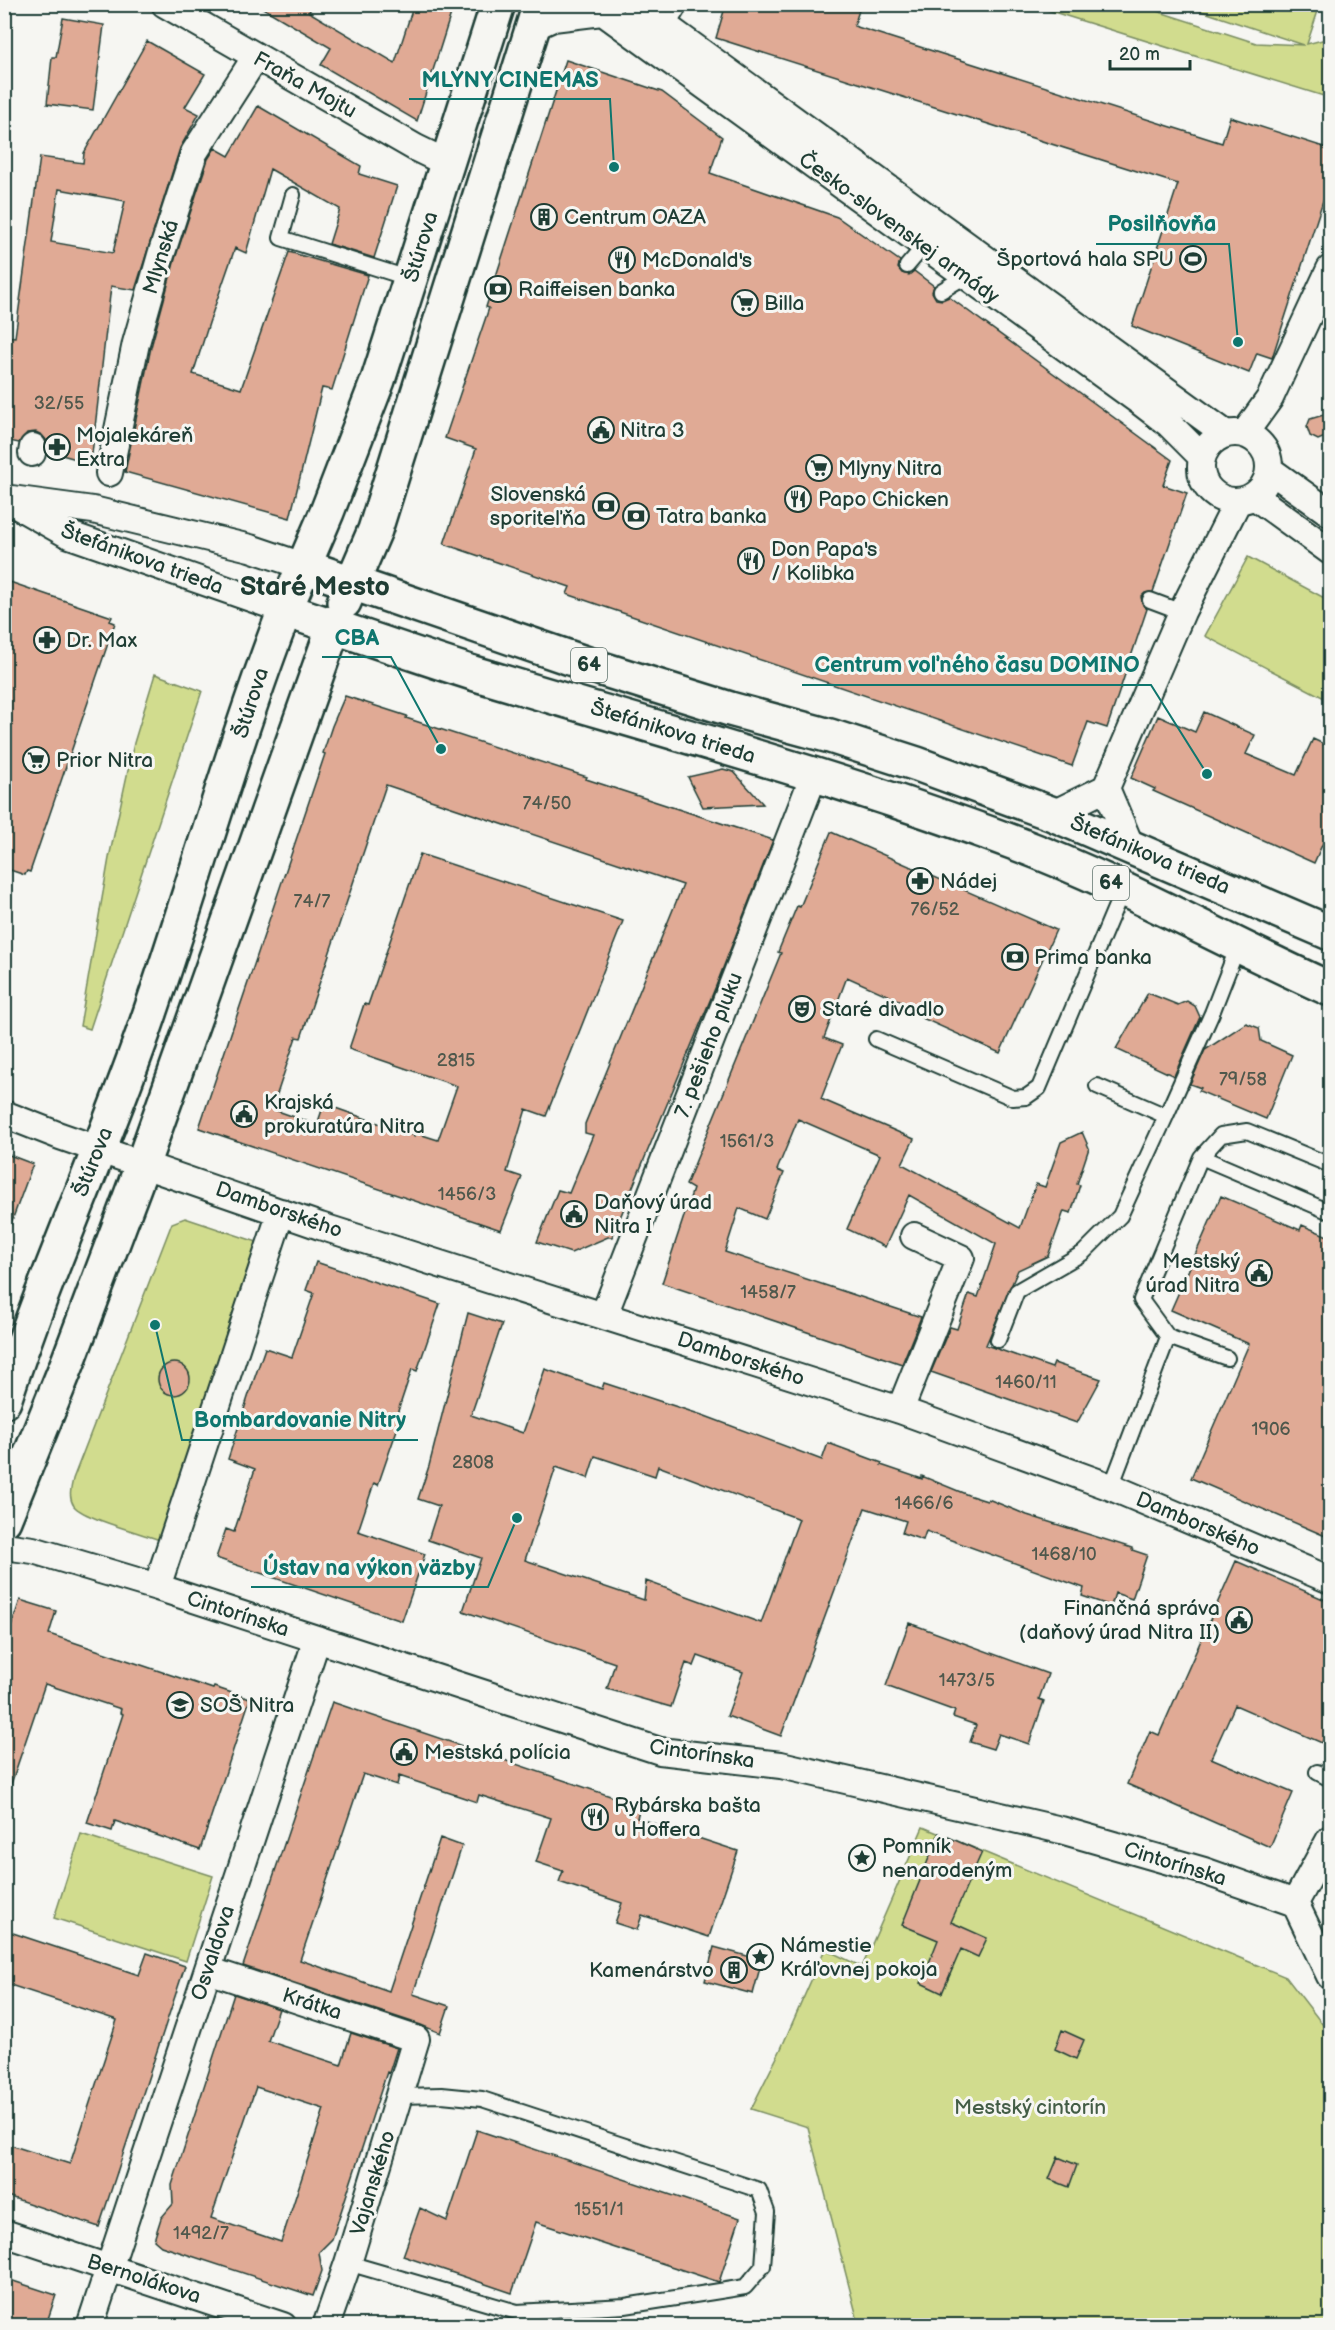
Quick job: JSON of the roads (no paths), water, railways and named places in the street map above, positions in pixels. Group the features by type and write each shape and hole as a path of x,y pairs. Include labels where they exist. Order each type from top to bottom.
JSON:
{"main road":[{"name":"Štúrova","path":"4,1401 28,1328 148,1018 258,678 327,512 378,380 498,4"},
{"name":"Štúrova","path":"334,626 375,530 536,16"},
{"name":"64","path":"303,566 352,583"},
{"name":"Štefánikova trieda","path":"352,583 602,669 917,764 1053,814 1330,930"},
{"name":"Štefánikova trieda","path":"285,610 473,673 814,775 1014,843 1076,867 1330,989"},
{"path":"4,1520 68,1362 143,1163 334,626"},
{"path":"814,775 830,736"}],"street":[{"name":"Fraňa Mojtu","path":"165,4 255,58 416,148 447,162"},
{"name":"Česko-slovenskej armády","path":"635,4 969,247 1251,446 1330,513"},
{"name":"Česko-slovenskej armády","path":"597,8 1162,419 1202,457"},
{"path":"536,16 553,18 597,8"},
{"name":"Mlynská","path":"109,473 136,343 160,255 194,153 255,58"},
{"path":"1053,814 1106,788 1206,562 1246,498 1267,480 1251,446 1270,398 1330,269"},
{"path":"1251,446 1215,439 1202,457 1202,476 1211,491 1219,497 1246,498 1330,551"},
{"path":"1206,562 1211,491"},
{"name":"Štefánikova trieda","path":"5,498 93,510 250,548 303,566"},
{"name":"Štefánikova trieda","path":"5,498 67,534 285,610"},
{"name":"7. pešieho pluku","path":"604,1315 814,775"},
{"path":"1106,788 1131,847"},
{"name":"Damborského","path":"4,1114 281,1212 900,1410 1111,1487 1330,1580"},
{"path":"157,1587 281,1212"},
{"path":"900,1410 961,1258 914,1236"},
{"name":"Cintorínska","path":"4,1546 33,1550 157,1587 660,1751 781,1765 1061,1830 1204,1871 1295,1903"},
{"name":"Osvaldova","path":"90,2325 317,1639"},
{"path":"1330,1839 1295,1903 1330,1976"},
{"name":"Krátka","path":"208,1970 416,2039"},
{"name":"Vajanského","path":"326,2325 348,2263 416,2039"},
{"name":"Bernolákova","path":"4,2233 283,2325"}],"lane":[{"path":"667,27 681,4"},
{"path":"293,195 281,238 411,279"},
{"path":"907,266 925,245 969,247"},
{"path":"941,291 964,277"},
{"path":"1150,600 1182,612"},
{"path":"876,1039 1012,1098 1026,1097 1039,1088 1123,889"},
{"path":"998,1340 1017,1291 1083,1253 1120,1216 1212,1013 1238,946"},
{"path":"1096,1086 1166,1116"},
{"path":"1227,1358 1168,1337 1141,1300 1201,1157 1221,1135 1247,1131 1330,1165"},
{"path":"1201,1157 1330,1212"},
{"path":"1111,1487 1168,1337"},
{"path":"1317,1772 1330,1779"},
{"path":"348,2263 517,2313 625,2306 745,2287 763,2266 768,2212 759,2190 482,2099 442,2095 399,2096"}],"place":[{"name":"MLYNY CINEMAS","path":"614,167"},
{"name":"Centrum OAZA","path":"544,217"},
{"name":"Športová hala SPU","path":"1193,259"},
{"name":"McDonald's","path":"622,260"},
{"name":"Raiffeisen banka","path":"498,289"},
{"name":"Billa","path":"745,303"},
{"name":"Posilňovňa","path":"1238,342"},
{"name":"Nitra 3","path":"601,430"},
{"name":"Mojalekáreň Extra","path":"57,447"},
{"name":"Mlyny Nitra","path":"819,468"},
{"name":"Papo Chicken","path":"798,499"},
{"name":"Slovenská sporiteľňa","path":"606,506"},
{"name":"Tatra banka","path":"636,516"},
{"name":"Don Papa's / Kolibka","path":"751,561"},
{"name":"Dr. Max","path":"47,640"},
{"name":"CBA","path":"441,749"},
{"name":"Prior Nitra","path":"36,760"},
{"name":"Centrum voľného času DOMINO","path":"1207,774"},
{"name":"Nádej","path":"920,881"},
{"name":"Prima banka","path":"1015,957"},
{"name":"Staré divadlo","path":"802,1009"},
{"name":"Krajská prokuratúra Nitra","path":"244,1114"},
{"name":"Daňový úrad Nitra I","path":"574,1214"},
{"name":"Mestský úrad Nitra","path":"1259,1273"},
{"name":"Bombardovanie Nitry","path":"155,1325"},
{"name":"Ústav na výkon väzby","path":"517,1518"},
{"name":"Finančná správa (daňový úrad Nitra II)","path":"1239,1620"},
{"name":"SOŠ Nitra","path":"180,1705"},
{"name":"Mestská polícia","path":"404,1752"},
{"name":"Rybárska bašta u Hoffera","path":"595,1817"},
{"name":"Pomník nenarodeným","path":"862,1858"},
{"name":"Námestie Kráľovnej pokoja","path":"760,1957"},
{"name":"Kamenárstvo","path":"734,1970"}],"district":[{"name":"Staré Mesto","path":"315,587"}],"park label":[{"name":"Mestský cintorín","path":"1030,2107"}]}
